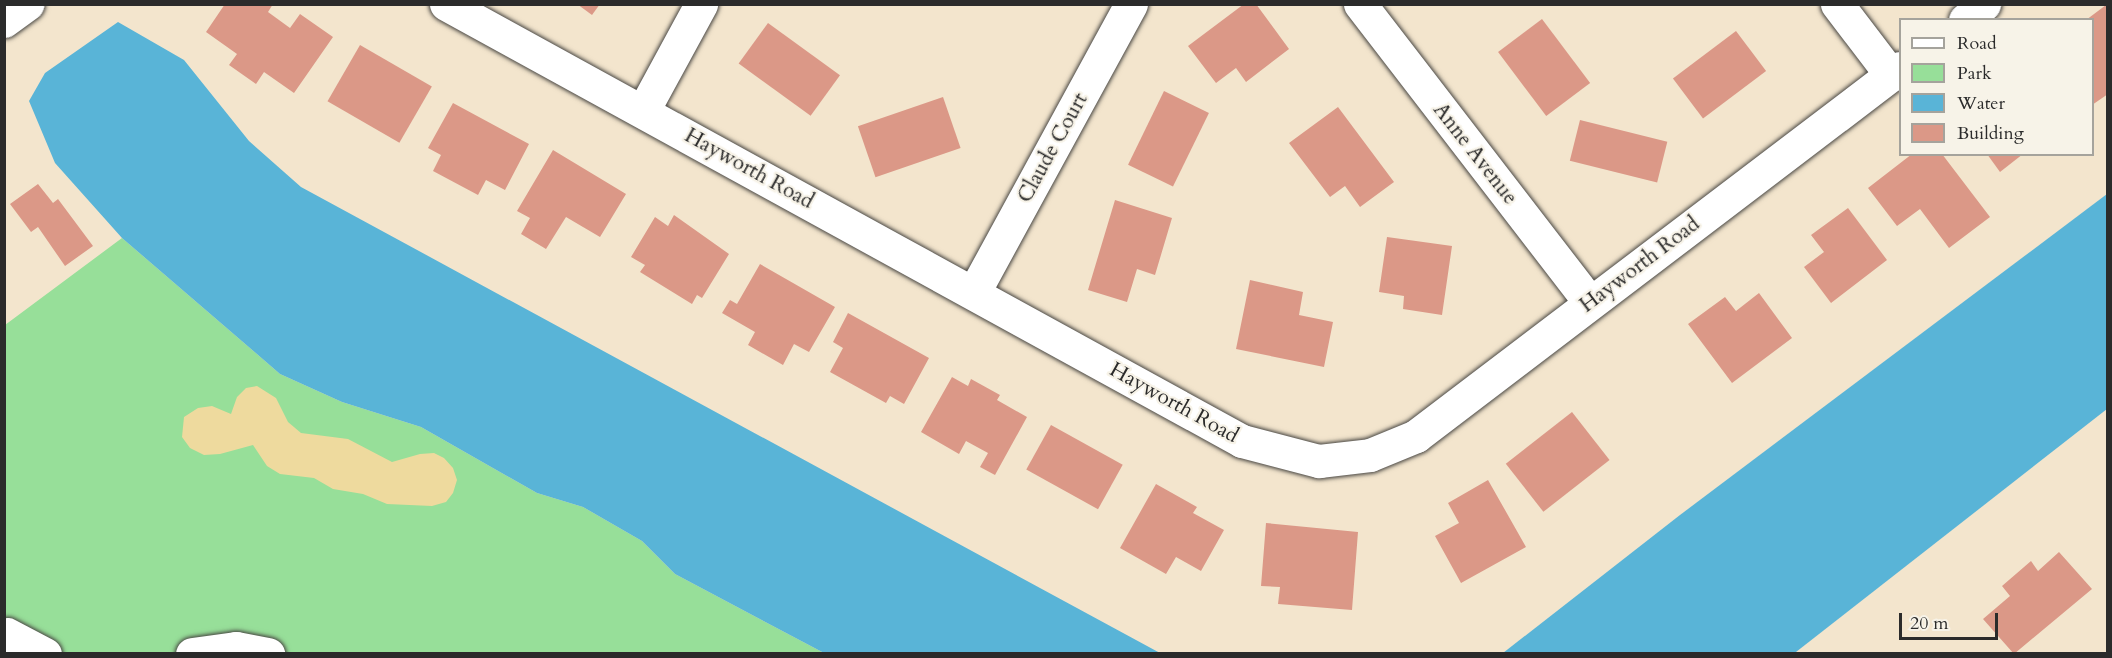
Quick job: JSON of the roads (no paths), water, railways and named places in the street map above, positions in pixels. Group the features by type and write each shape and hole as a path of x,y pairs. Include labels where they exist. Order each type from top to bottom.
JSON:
{"street":[{"path":"4,21 27,4"},
{"name":"Hayworth Road","path":"446,4 1242,441 1319,461 1370,455 1416,435 1896,72"},
{"path":"643,111 701,4"},
{"name":"Claude Court","path":"974,292 1131,4"},
{"name":"Anne Avenue","path":"1360,4 1590,303"},
{"path":"1837,4 1896,72"},
{"path":"1967,18 1984,4"},
{"path":"10,640 45,654"},
{"path":"192,654 236,648 268,654"}],"water":[{"path":"118,22 184,60 249,141 301,187 1160,653 824,653 675,574 642,541 583,507 537,493 421,427 342,402 280,374 122,238 55,163 29,101 45,73"},
{"path":"2107,194 2107,409 1796,652 1503,653 1680,515"}]}
